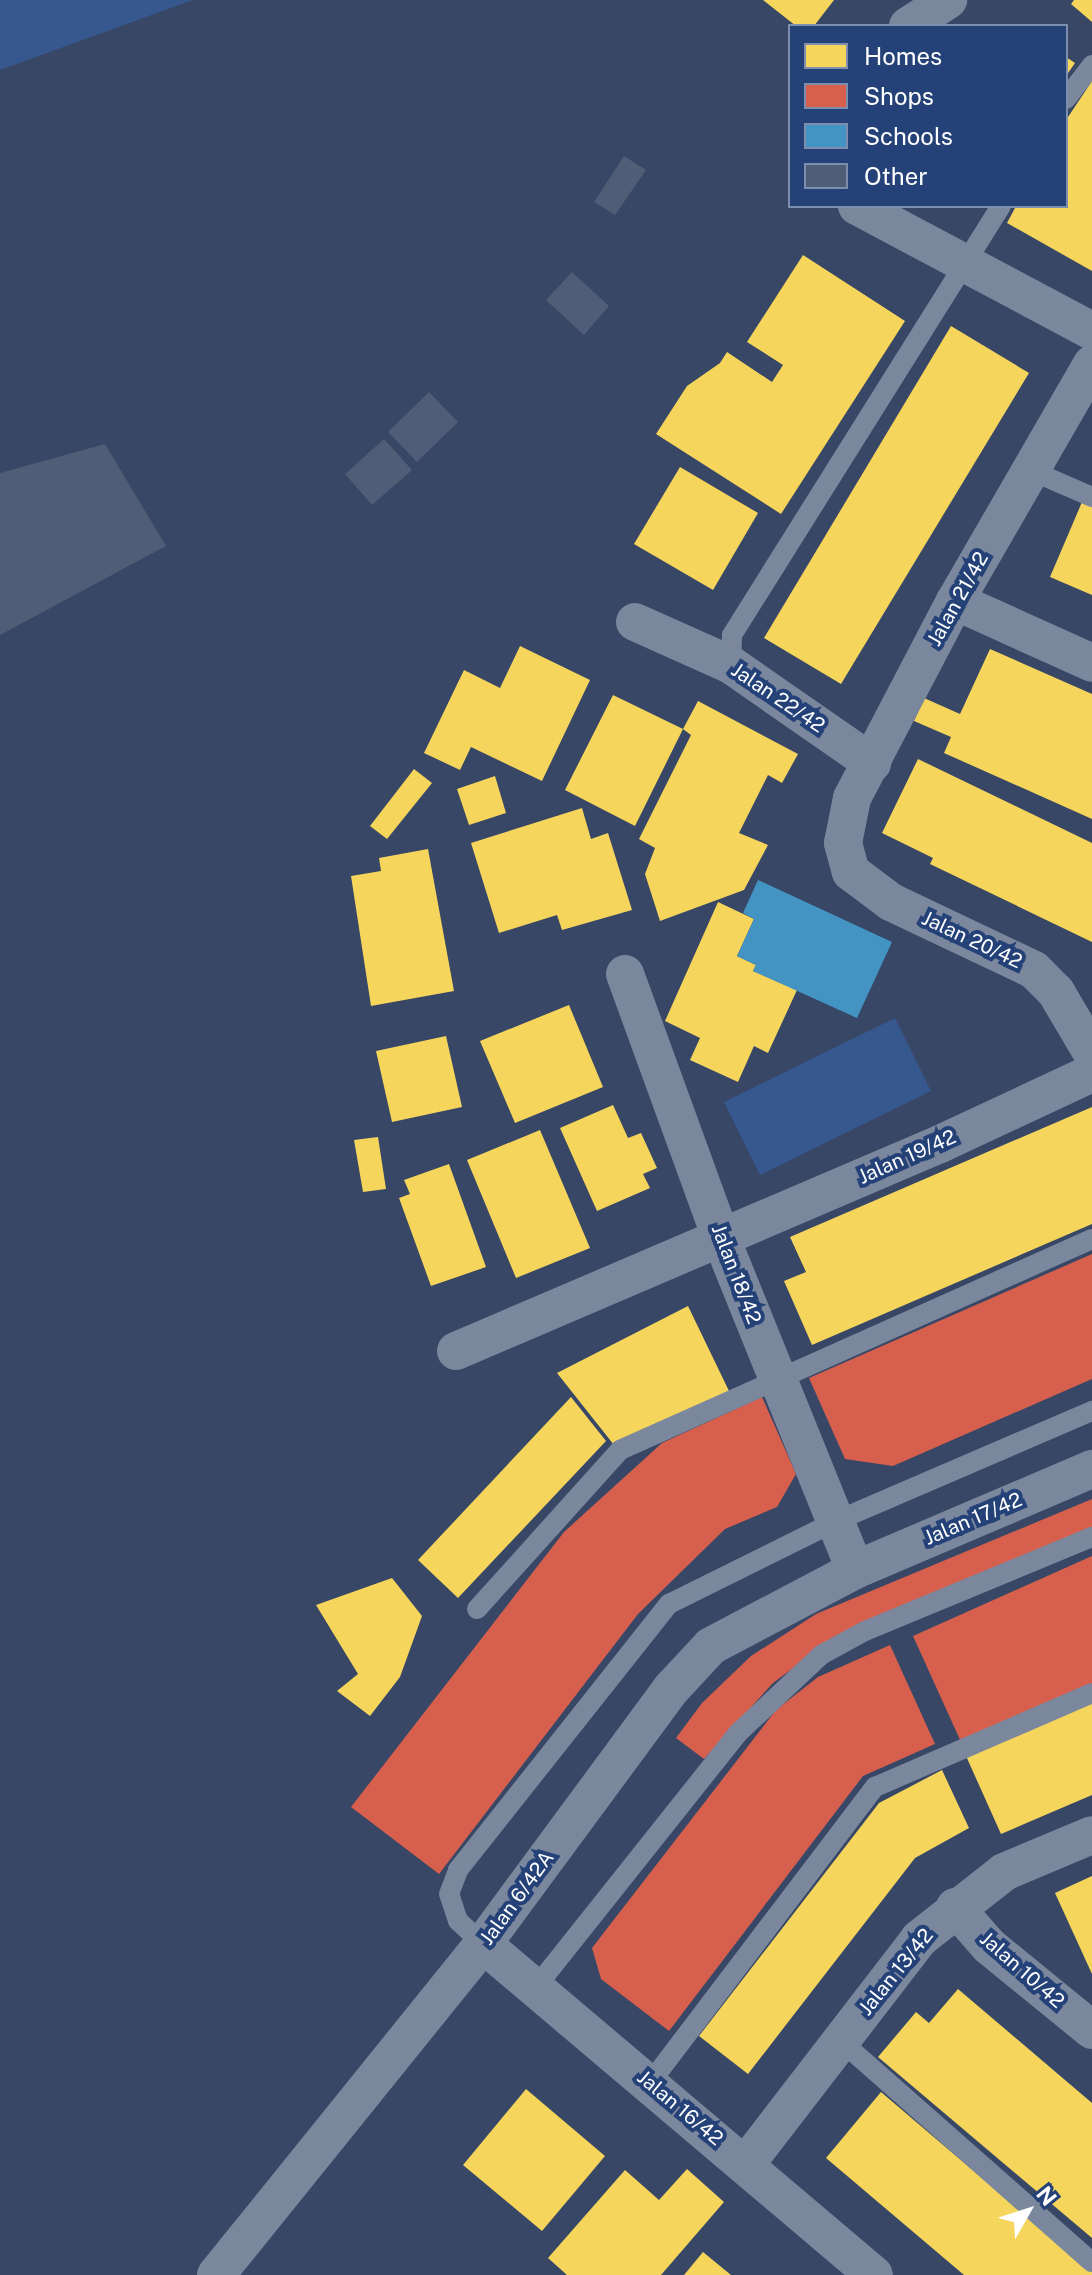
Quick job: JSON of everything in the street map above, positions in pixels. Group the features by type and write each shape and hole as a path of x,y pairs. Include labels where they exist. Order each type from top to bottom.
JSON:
{"street":[{"path":"911,24 948,0"},
{"path":"861,208 970,263 1092,331"},
{"name":"Jalan 21/42","path":"843,843 852,798 955,601 1092,364"},
{"path":"955,601 1092,663"},
{"name":"Jalan 22/42","path":"635,622 731,665 872,763"},
{"name":"Jalan 20/42","path":"843,843 851,872 891,902 1034,970 1056,992 1092,1053"},
{"name":"Jalan 18/42","path":"625,974 721,1238 855,1570"},
{"name":"Jalan 19/42","path":"456,1351 721,1238 1092,1073"},
{"name":"Jalan 17/42","path":"855,1570 1092,1469"},
{"name":"Jalan 6/42A","path":"216,2275 483,1944 672,1688 705,1652 726,1635 855,1570"},
{"name":"Jalan 13/42","path":"746,2164 919,1939 955,1907 1004,1872 1092,1835"},
{"name":"Jalan 10/42","path":"955,1907 989,1946 1092,2030"},
{"name":"Jalan 16/42","path":"483,1944 874,2275"}],"lane":[{"path":"1068,96 1092,65"},
{"path":"731,665 732,635 970,263 1000,208"},
{"path":"1030,470 1092,497"},
{"path":"477,1609 620,1450 777,1377 1092,1239"},
{"path":"483,1944 458,1921 449,1894 458,1870 649,1623 687,1590 834,1522 1092,1411"},
{"path":"536,1987 737,1734 821,1655 865,1631 1092,1537"},
{"path":"650,2083 875,1787 1092,1693"},
{"path":"841,2041 1092,2262"}],"shaded area":[{"path":"0,0 193,0 0,70"},
{"path":"895,1018 931,1091 760,1175 724,1102"}],"building: Homes":[{"path":"763,0 834,0 816,24 793,24"},
{"path":"1074,0 1092,0 1092,22 1071,4"},
{"path":"1068,58 1075,63 1068,73"},
{"path":"1092,81 1092,271 1007,223 1015,208 1068,208 1068,117"},
{"path":"803,255 905,321 781,514 656,434 687,386 720,363 727,352 772,382 783,365 747,342"},
{"path":"951,326 1029,373 841,684 764,638"},
{"path":"680,467 758,513 713,590 634,544"},
{"path":"1082,502 1092,506 1092,595 1050,577"},
{"path":"520,646 590,680 542,781 471,747 460,770 424,753 464,670 500,688"},
{"path":"990,649 1092,694 1092,819 944,753 951,737 914,721 924,698 960,714"},
{"path":"613,695 683,729 635,826 565,790"},
{"path":"698,701 798,754 782,783 768,775 739,833 768,845 744,890 660,921 645,874 655,848 639,839 691,735 683,729"},
{"path":"918,759 1092,843 1092,942 930,864 933,858 882,833"},
{"path":"414,769 432,783 387,839 370,826"},
{"path":"495,776 506,813 469,825 457,789"},
{"path":"582,808 591,839 608,833 632,910 562,930 557,915 499,933 471,843"},
{"path":"428,849 454,991 371,1006 351,876 381,871 379,858"},
{"path":"718,902 754,919 737,956 756,965 753,971 797,990 768,1053 754,1046 738,1082 690,1060 700,1038 665,1021"},
{"path":"569,1005 603,1087 515,1123 480,1041"},
{"path":"446,1036 462,1107 392,1122 376,1051"},
{"path":"613,1105 628,1138 641,1133 657,1168 643,1174 650,1188 597,1211 560,1128"},
{"path":"1092,1107 1092,1224 812,1345 784,1281 806,1272 790,1237"},
{"path":"540,1130 590,1248 516,1278 467,1160"},
{"path":"378,1137 386,1189 363,1192 354,1140"},
{"path":"449,1164 486,1267 431,1286 399,1198 410,1194 404,1180"},
{"path":"688,1306 729,1391 614,1445 557,1373"},
{"path":"571,1397 606,1441 458,1598 418,1560"},
{"path":"392,1578 422,1616 400,1677 370,1716 337,1691 358,1674 316,1605"},
{"path":"1092,1702 1092,1795 1001,1834 966,1756"},
{"path":"942,1770 969,1828 915,1858 748,2074 699,2036 879,1803"},
{"path":"1092,1876 1092,1974 1055,1893"},
{"path":"958,1989 1092,2103 1092,2238 878,2057 916,2012 929,2023"},
{"path":"526,2089 605,2156 542,2231 463,2165"},
{"path":"881,2092 1092,2275 964,2275 826,2158"},
{"path":"687,2169 724,2202 661,2275 567,2275 548,2258 625,2170 659,2200"},
{"path":"703,2252 731,2275 684,2275"}],"building: Shops":[{"path":"1092,1254 1092,1379 893,1466 845,1459 809,1378"},
{"path":"762,1397 796,1474 777,1507 725,1529 638,1614 439,1874 351,1807 564,1532 662,1443"},
{"path":"1092,1499 1092,1531 831,1640 773,1683 704,1759 676,1738 702,1703 751,1656 816,1614"},
{"path":"1092,1556 1092,1684 961,1742 913,1636"},
{"path":"890,1645 935,1744 863,1776 669,2031 601,1979 592,1948 776,1710 818,1677"}],"building: Schools":[{"path":"758,880 892,942 857,1018 753,971 756,965 737,956 754,919 743,913"}],"building: Other":[{"path":"624,156 646,170 615,215 594,202"},
{"path":"572,272 609,306 584,335 546,300"},
{"path":"429,392 458,422 417,462 388,432"},
{"path":"384,439 412,470 372,505 345,474"},
{"path":"105,444 166,546 0,635 0,473"}]}
